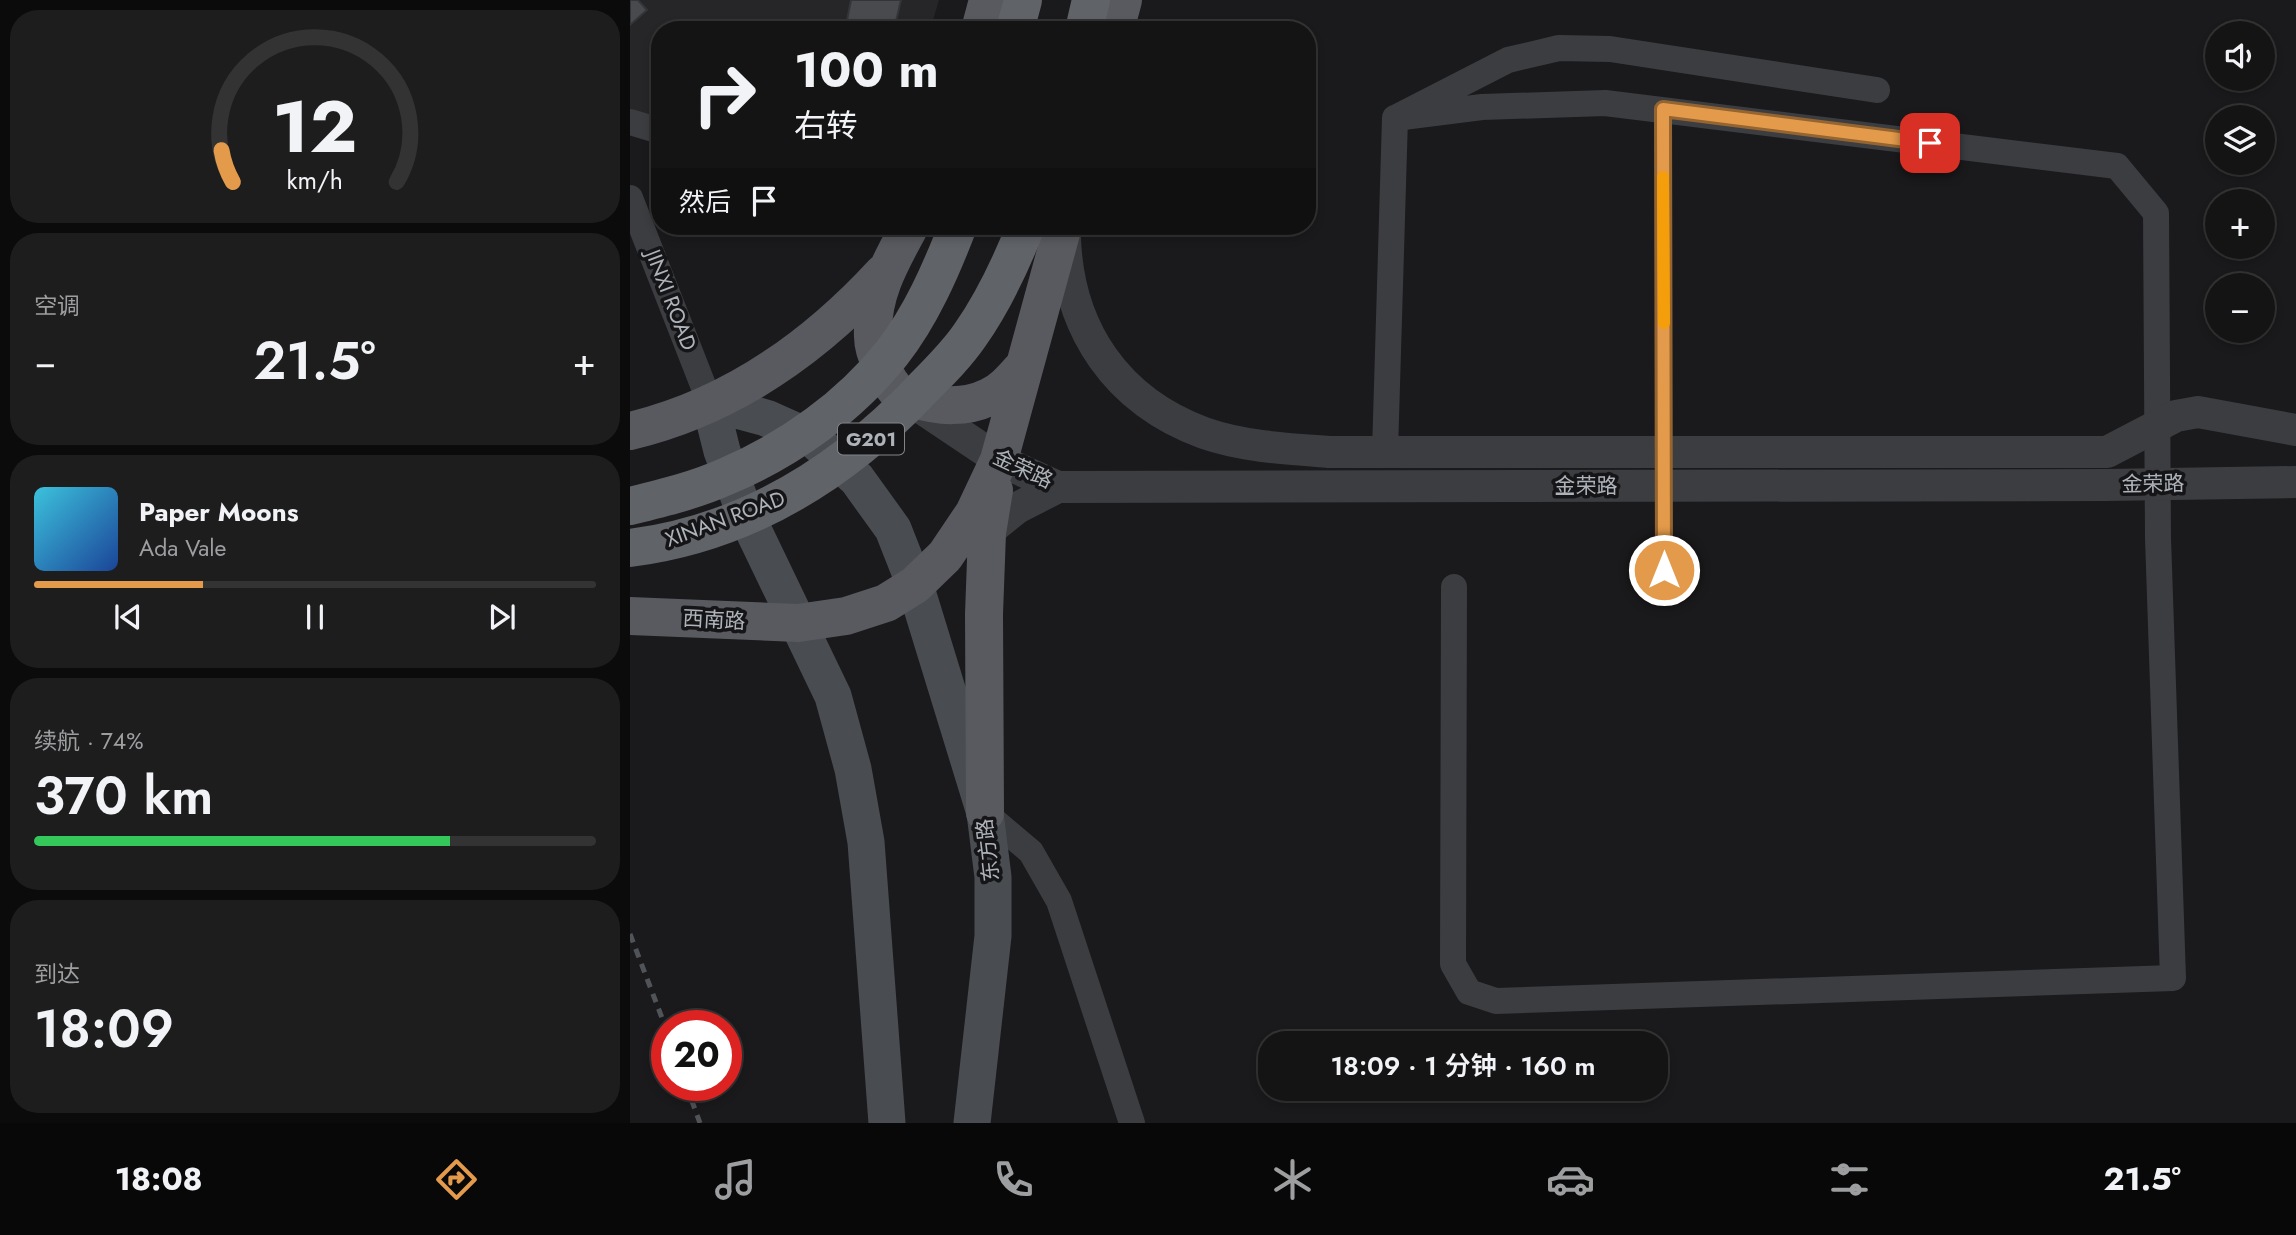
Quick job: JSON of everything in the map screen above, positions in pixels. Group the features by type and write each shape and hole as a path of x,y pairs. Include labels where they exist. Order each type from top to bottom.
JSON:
{"highway":[{"path":"1017,21 1023,0"},
{"path":"1086,21 1091,0"},
{"name":"XINAN ROAD","path":"630,506 678,494 726,477 768,457 813,428 854,394 892,353 922,306 954,235"},
{"name":"XINAN ROAD","path":"630,548 706,531 751,514 831,471 905,407 969,337 998,292 1022,235"}],"main road":[{"path":"982,21 988,0"},
{"path":"1117,21 1123,0"},
{"path":"905,235 885,271 875,306 873,339 882,368 901,395 930,404 961,406 988,397 1007,385 1025,365"},
{"path":"985,813 984,614 987,533 999,460 1061,235"},
{"path":"630,430 652,425 710,403 764,376 811,342 850,308 885,271"},
{"path":"710,403 722,451 744,512 833,696 853,769 866,842 887,1123"},
{"name":"东方路","path":"710,403 766,418 813,439 857,478 893,530 915,585 985,813 993,877 993,936 972,1123"},
{"name":"西南路","path":"630,616 798,623 846,616 886,603 915,585 945,556 974,513 999,460"}],"street":[{"path":"1395,118 1507,60 1559,48 1610,49 1877,90"},
{"path":"1395,118 1482,107 1605,103 2117,166 2157,213 2158,566 2174,978 1496,1001 1469,992 1453,964 1454,587"},
{"path":"1385,452 1395,118"},
{"path":"630,122 651,128"},
{"name":"JINXI ROAD","path":"630,198 710,403"},
{"name":"金荣路","path":"1064,235 1066,267 1076,307 1097,350 1125,385 1159,412 1206,433 1268,447 1331,452 2107,452 2176,416 2198,412 2296,430"},
{"name":"金荣路","path":"901,395 999,460 1058,487 2296,482"},
{"path":"915,585 1017,508 1058,487"},
{"path":"985,813 1031,852 1059,901 1132,1123"}],"lane":[{"path":"1663,109 1664,570"}],"shaded area":[{"path":"630,0 939,0 933,21 651,21 651,124 630,118"}],"building":[{"path":"630,0 638,0 647,10 630,25"},
{"path":"851,0 901,0 896,21 847,21"}],"railway":[{"path":"630,934 659,1010"},
{"path":"692,1101 700,1123"}],"slow traffic":[{"path":"1663,177 1664,323"}],"route":[{"path":"1664,570 1663,109 1930,143"}]}
